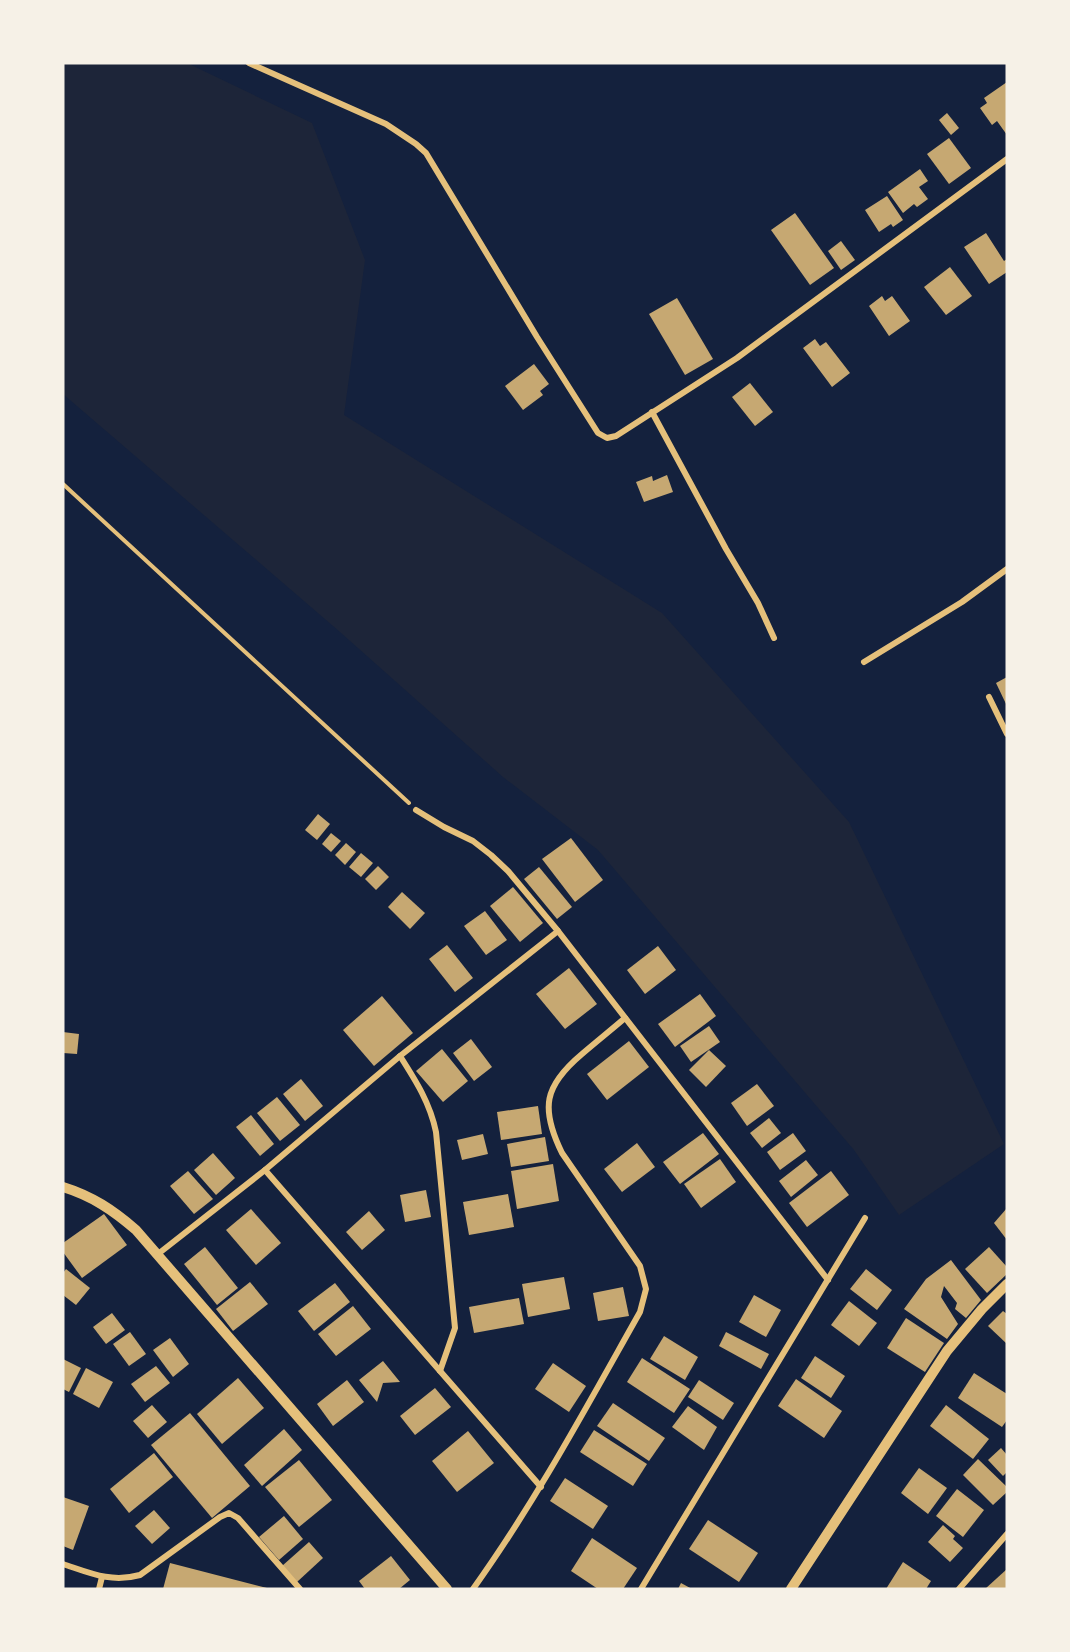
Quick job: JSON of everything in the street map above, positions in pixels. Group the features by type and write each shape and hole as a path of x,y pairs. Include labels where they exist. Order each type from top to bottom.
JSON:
{"street":[{"path":"249,63 386,124 421,148 537,337 602,437 616,436 756,345 1007,159"},
{"path":"652,412 758,603 774,638"},
{"path":"864,662 962,602 1007,569"},
{"path":"989,697 1007,734"},
{"path":"417,810 473,841 491,855 558,931 828,1280"},
{"path":"158,1254 265,1170 400,1056 558,931"},
{"path":"473,1589 541,1487 639,1312 646,1289 640,1266 561,1153 553,1135 548,1110 552,1087 564,1070 625,1018"},
{"path":"400,1056 426,1100 432,1113 436,1132 455,1328 440,1371"},
{"path":"265,1170 541,1487"},
{"path":"63,1187 92,1197 114,1211 158,1254 447,1589"},
{"path":"641,1589 865,1218"},
{"path":"791,1589 947,1350 1007,1284"},
{"path":"63,1564 102,1577 125,1579 140,1575 220,1517 229,1514 238,1518 300,1589"},
{"path":"959,1589 1007,1534"},
{"path":"99,1589 102,1577"}],"path":[{"path":"63,484 417,810"}],"shaded area":[{"path":"63,63 187,63 312,123 365,260 344,415 662,613 849,822 1004,1144 899,1215 854,1150 598,850 503,777 340,632 63,394"}],"building":[{"path":"1007,82 1007,135 997,121 992,125 980,108 987,103 984,98"},
{"path":"947,113 959,128 951,135 939,120"},
{"path":"949,138 971,168 949,184 927,154"},
{"path":"920,169 928,181 919,187 928,199 917,207 914,204 903,213 888,192"},
{"path":"887,196 903,220 879,232 865,210"},
{"path":"795,213 834,268 810,285 771,230"},
{"path":"986,233 1004,261 1007,259 1007,272 989,284 964,247"},
{"path":"841,241 855,260 841,270 828,251"},
{"path":"950,267 972,296 946,315 924,287"},
{"path":"882,296 885,301 892,296 910,321 889,336 869,306"},
{"path":"677,298 713,359 685,375 649,314"},
{"path":"815,339 820,346 826,342 850,373 832,387 803,348"},
{"path":"534,364 549,384 540,391 543,395 523,410 505,386"},
{"path":"750,383 773,412 755,426 732,397"},
{"path":"667,475 673,492 644,502 636,482 652,476 653,481"},
{"path":"1007,677 1007,706 996,683"},
{"path":"318,814 330,824 317,840 305,830"},
{"path":"331,833 341,841 331,852 322,844"},
{"path":"571,838 603,880 575,902 542,859"},
{"path":"346,843 356,852 345,865 335,855"},
{"path":"361,853 373,863 361,877 349,867"},
{"path":"378,866 389,877 376,890 365,879"},
{"path":"539,867 572,907 557,919 524,879"},
{"path":"513,887 543,923 520,942 490,906"},
{"path":"402,892 425,913 410,929 388,907"},
{"path":"485,911 507,940 486,955 464,926"},
{"path":"447,945 473,978 455,992 429,959"},
{"path":"658,946 676,970 645,994 627,970"},
{"path":"569,968 597,1004 565,1029 536,994"},
{"path":"700,994 716,1016 675,1047 658,1024"},
{"path":"382,996 413,1033 374,1066 343,1030"},
{"path":"709,1026 720,1042 691,1062 680,1046"},
{"path":"63,1032 79,1034 77,1054 63,1053"},
{"path":"471,1039 492,1067 474,1081 453,1053"},
{"path":"629,1041 649,1067 607,1100 587,1074"},
{"path":"442,1049 468,1081 443,1102 416,1071"},
{"path":"709,1050 726,1066 706,1087 689,1070"},
{"path":"301,1079 323,1106 305,1121 283,1094"},
{"path":"757,1084 774,1106 747,1126 731,1103"},
{"path":"277,1097 300,1125 280,1141 257,1113"},
{"path":"538,1106 542,1134 501,1140 497,1112"},
{"path":"251,1115 274,1144 260,1156 236,1127"},
{"path":"769,1118 781,1133 762,1148 750,1133"},
{"path":"703,1133 719,1154 680,1184 663,1162"},
{"path":"793,1133 806,1151 780,1170 767,1152"},
{"path":"483,1134 488,1154 462,1160 457,1140"},
{"path":"545,1137 549,1161 511,1167 507,1144"},
{"path":"637,1143 655,1167 622,1192 604,1169"},
{"path":"213,1153 235,1178 216,1195 194,1170"},
{"path":"720,1159 736,1182 701,1208 684,1184"},
{"path":"806,1160 818,1175 791,1197 779,1181"},
{"path":"553,1164 559,1201 517,1209 511,1171"},
{"path":"188,1171 213,1199 194,1214 170,1186"},
{"path":"831,1171 849,1195 807,1227 789,1203"},
{"path":"426,1190 431,1217 405,1222 400,1195"},
{"path":"508,1194 514,1227 469,1235 463,1202"},
{"path":"1007,1208 1007,1240 994,1223"},
{"path":"251,1209 281,1243 256,1265 226,1230"},
{"path":"369,1211 385,1230 362,1250 346,1232"},
{"path":"104,1214 127,1245 82,1278 63,1252 63,1243"},
{"path":"205,1247 238,1288 217,1305 184,1264"},
{"path":"989,1247 1007,1267 1007,1274 987,1293 965,1269"},
{"path":"951,1260 981,1300 966,1318 955,1309 957,1303 944,1286 941,1297 958,1324 947,1339 904,1309 926,1279"},
{"path":"66,1269 90,1288 76,1305 63,1295 63,1273"},
{"path":"866,1269 892,1290 877,1310 850,1289"},
{"path":"564,1277 570,1309 528,1317 522,1284"},
{"path":"250,1282 268,1304 233,1331 216,1309"},
{"path":"335,1283 350,1302 314,1331 298,1311"},
{"path":"623,1287 629,1316 598,1321 593,1293"},
{"path":"754,1295 781,1310 766,1337 739,1322"},
{"path":"519,1298 524,1324 474,1333 469,1307"},
{"path":"849,1301 877,1323 859,1346 831,1325"},
{"path":"353,1306 371,1329 336,1356 318,1334"},
{"path":"1003,1311 1007,1314 1007,1344 988,1326"},
{"path":"112,1313 125,1330 106,1344 93,1327"},
{"path":"906,1318 944,1343 925,1372 887,1348"},
{"path":"130,1332 146,1354 129,1366 113,1344"},
{"path":"726,1332 769,1354 761,1369 719,1346"},
{"path":"664,1336 698,1357 685,1380 650,1359"},
{"path":"170,1338 189,1364 173,1377 153,1350"},
{"path":"815,1356 845,1376 831,1398 801,1378"},
{"path":"642,1358 690,1389 674,1413 627,1382"},
{"path":"63,1359 81,1368 69,1392 63,1389"},
{"path":"383,1361 400,1382 383,1383 377,1402 359,1380"},
{"path":"553,1363 586,1386 569,1412 535,1389"},
{"path":"156,1366 170,1383 145,1402 131,1384"},
{"path":"86,1368 113,1382 99,1408 73,1394"},
{"path":"974,1373 1007,1394 1007,1420 1002,1427 958,1398"},
{"path":"238,1378 264,1408 222,1444 197,1414"},
{"path":"796,1379 842,1411 824,1438 778,1406"},
{"path":"347,1380 364,1402 333,1426 317,1404"},
{"path":"699,1380 734,1403 723,1420 688,1397"},
{"path":"435,1388 451,1407 415,1435 400,1416"},
{"path":"613,1403 665,1438 649,1461 597,1426"},
{"path":"152,1405 167,1422 148,1438 133,1421"},
{"path":"946,1405 989,1439 973,1459 930,1426"},
{"path":"688,1406 717,1427 704,1450 672,1427"},
{"path":"190,1413 250,1486 212,1518 151,1445"},
{"path":"284,1429 302,1450 262,1486 244,1465"},
{"path":"594,1430 647,1464 633,1486 580,1452"},
{"path":"468,1431 494,1463 457,1492 432,1461"},
{"path":"1001,1448 1007,1455 1007,1472 1003,1476 988,1460"},
{"path":"154,1453 173,1477 129,1513 110,1489"},
{"path":"978,1459 1007,1487 1007,1492 993,1505 963,1475"},
{"path":"299,1460 332,1500 299,1527 265,1487"},
{"path":"919,1468 947,1488 928,1514 901,1493"},
{"path":"565,1478 608,1506 593,1529 550,1501"},
{"path":"957,1489 984,1510 963,1537 936,1516"},
{"path":"63,1497 89,1506 73,1550 63,1546"},
{"path":"154,1510 170,1528 152,1544 135,1526"},
{"path":"284,1516 303,1539 279,1560 259,1537"},
{"path":"708,1520 758,1553 739,1582 689,1549"},
{"path":"943,1525 955,1536 953,1539 963,1548 950,1562 928,1542"},
{"path":"592,1538 637,1568 623,1589 598,1589 571,1571"},
{"path":"309,1542 323,1558 297,1582 282,1566"},
{"path":"391,1556 410,1580 399,1589 365,1589 359,1581"},
{"path":"903,1562 931,1581 926,1589 886,1589"},
{"path":"170,1563 267,1588 267,1589 163,1589"},
{"path":"1007,1569 1007,1589 985,1589"},
{"path":"681,1583 692,1589 678,1589"}]}
